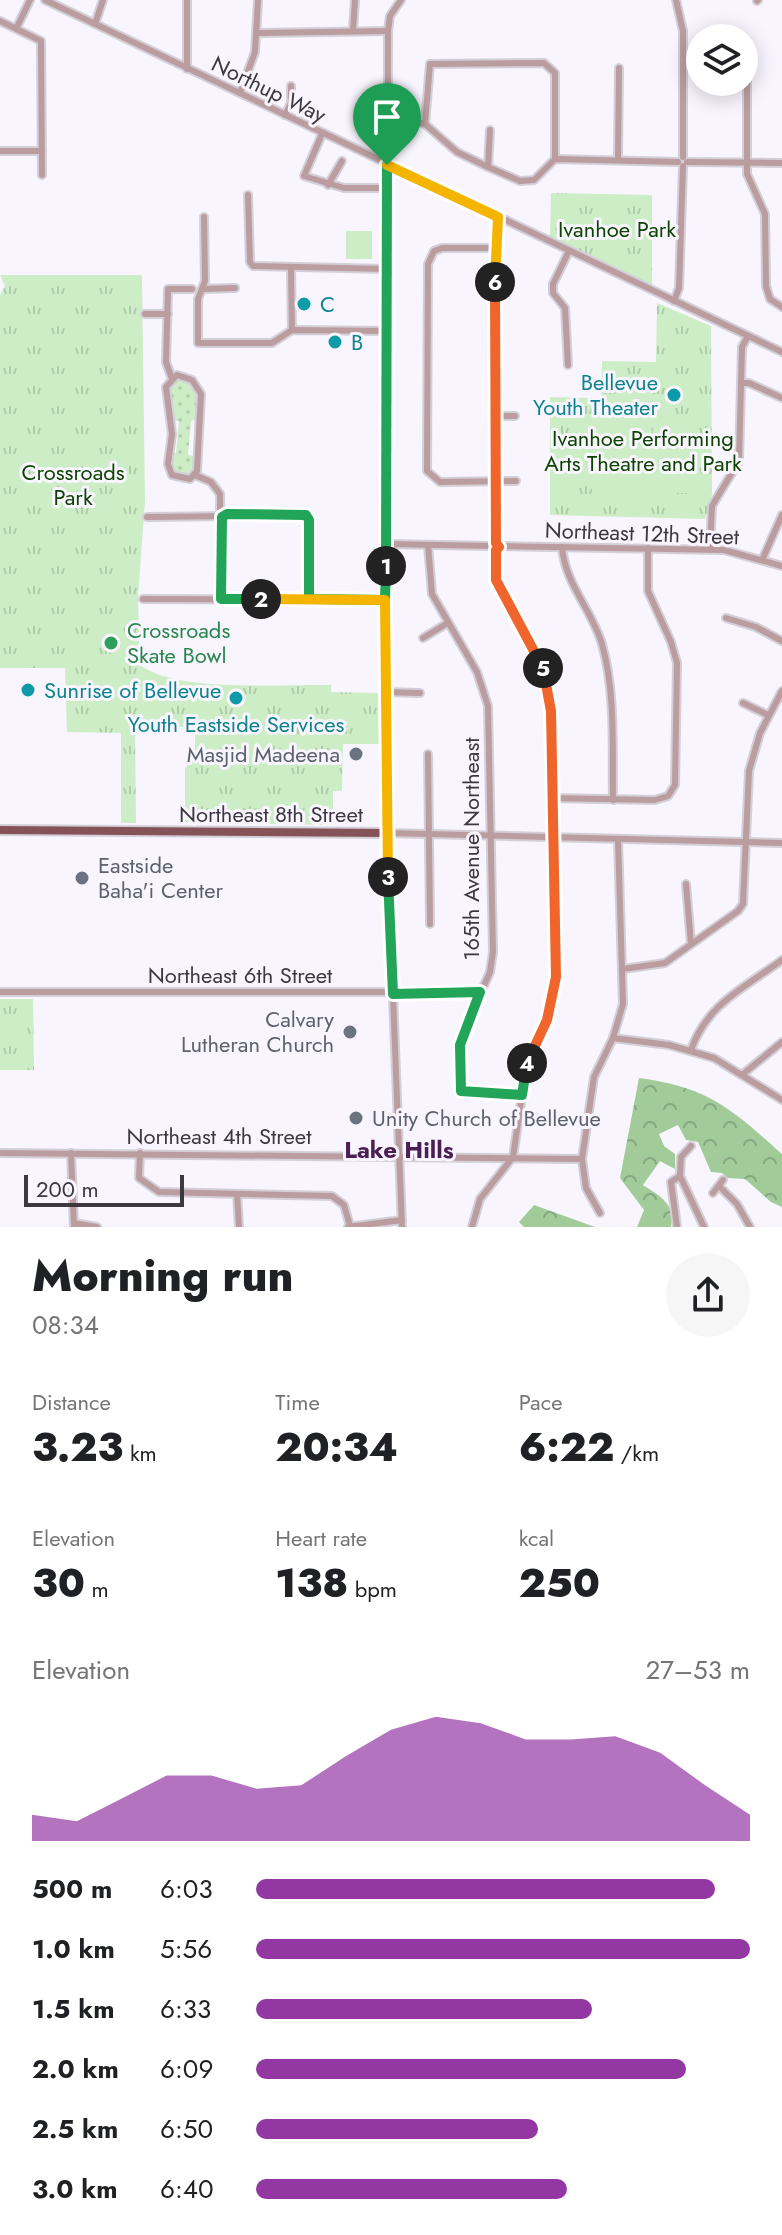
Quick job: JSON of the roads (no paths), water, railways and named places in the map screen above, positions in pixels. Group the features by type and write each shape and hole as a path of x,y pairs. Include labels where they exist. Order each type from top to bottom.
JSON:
{"main road":[{"name":"Northeast 8th Street","path":"0,830 387,833"}],"street":[{"path":"17,27 30,0"},
{"name":"Northup Way","path":"45,0 782,352"},
{"path":"95,24 103,0"},
{"path":"187,0 187,69"},
{"path":"240,93 253,64 258,33 258,0"},
{"path":"353,30 355,0"},
{"path":"140,1153 139,1178 159,1192 332,1196 344,1205 349,1227 402,1224 387,833 385,600 388,31 390,16 401,0"},
{"path":"674,301 679,288 683,162 683,31 676,0"},
{"path":"0,21 38,38 42,45 42,175"},
{"path":"258,33 388,31"},
{"path":"387,114 425,124 457,152 526,182 541,175 555,159 555,73 549,66 537,62 430,64 425,124"},
{"path":"618,160 619,68"},
{"path":"285,115 291,103 291,86"},
{"path":"747,96 747,174 765,214 766,286 770,299 782,307"},
{"path":"488,167 490,130"},
{"path":"322,134 304,176 328,185 388,188"},
{"path":"0,151 42,151"},
{"path":"555,159 782,163"},
{"path":"328,185 342,161"},
{"path":"248,195 249,257 253,266 387,269"},
{"path":"204,217 203,289 198,299 198,343 272,343 292,330 387,331"},
{"path":"472,1227 480,1199 513,1157 527,1061 547,1020 556,977 550,798 551,711 547,683 536,650 496,580 495,248 498,217"},
{"path":"495,248 442,248 431,256 427,471 433,480 497,484 516,481"},
{"path":"568,365 565,308 553,293 553,284 569,251"},
{"path":"291,269 292,330"},
{"path":"203,289 235,288"},
{"path":"174,377 168,356 168,289 192,289"},
{"path":"145,314 168,314"},
{"path":"710,549 712,506 739,461 742,347 748,336"},
{"path":"174,377 192,380 201,394 195,475"},
{"path":"174,377 166,387 172,434 169,470 178,478 195,475 217,487 222,517 221,599"},
{"path":"742,383 749,383 782,398"},
{"path":"495,416 515,416"},
{"path":"147,517 306,515 309,520 309,599"},
{"path":"763,558 782,515"},
{"name":"Northeast 12th Street","path":"386,544 710,549 763,558 782,566"},
{"path":"423,638 446,624 429,584 428,545"},
{"path":"562,547 567,573 596,629 608,674 613,800"},
{"path":"550,798 613,800 668,796 676,776 676,656 648,591 648,548"},
{"path":"143,599 385,600"},
{"path":"726,618 756,627 782,641"},
{"name":"165th Avenue Northeast","path":"446,624 477,672 486,693 493,952 490,972 464,1030 458,1059 458,1087 465,1093 522,1095"},
{"path":"623,969 656,966 738,911 743,904 749,771 768,715 782,691"},
{"path":"386,692 420,693"},
{"path":"743,703 768,715"},
{"path":"428,754 430,924"},
{"name":"Northeast 8th Street","path":"387,833 782,843"},
{"path":"600,1213 586,1188 582,1159 594,1077 613,1038 623,1004 618,839"},
{"path":"686,884 691,944"},
{"path":"691,1050 698,1030 712,1010 782,960"},
{"name":"Northeast 6th Street","path":"0,992 480,992"},
{"path":"613,1038 691,1050 743,1074 782,1100"},
{"path":"743,1074 782,1042"},
{"path":"691,1146 681,1157 680,1176 704,1227"},
{"name":"Northeast 4th Street","path":"0,1153 399,1154 582,1159"},
{"path":"71,1153 74,1225 97,1227"},
{"path":"677,1227 671,1182 680,1176"},
{"path":"713,1193 721,1184 750,1227"},
{"path":"237,1194 239,1227"}],"place":[{"name":"C","path":"304,304"},
{"name":"B","path":"335,342"},
{"name":"Bellevue Youth Theater","path":"674,395"},
{"name":"Crossroads Skate Bowl","path":"111,643"},
{"name":"Sunrise of Bellevue","path":"28,690"},
{"name":"Youth Eastside Services","path":"236,698"},
{"name":"Masjid Madeena","path":"356,754"},
{"name":"Eastside Baha'i Center","path":"82,878"},
{"name":"Calvary Lutheran Church","path":"350,1032"},
{"name":"Unity Church of Bellevue","path":"356,1118"}],"district":[{"name":"Lake Hills","path":"399,1149"}],"park label":[{"name":"Ivanhoe Park","path":"617,229"},
{"name":"Ivanhoe Performing Arts Theatre and Park","path":"643,450"},
{"name":"Crossroads Park","path":"73,484"}]}
